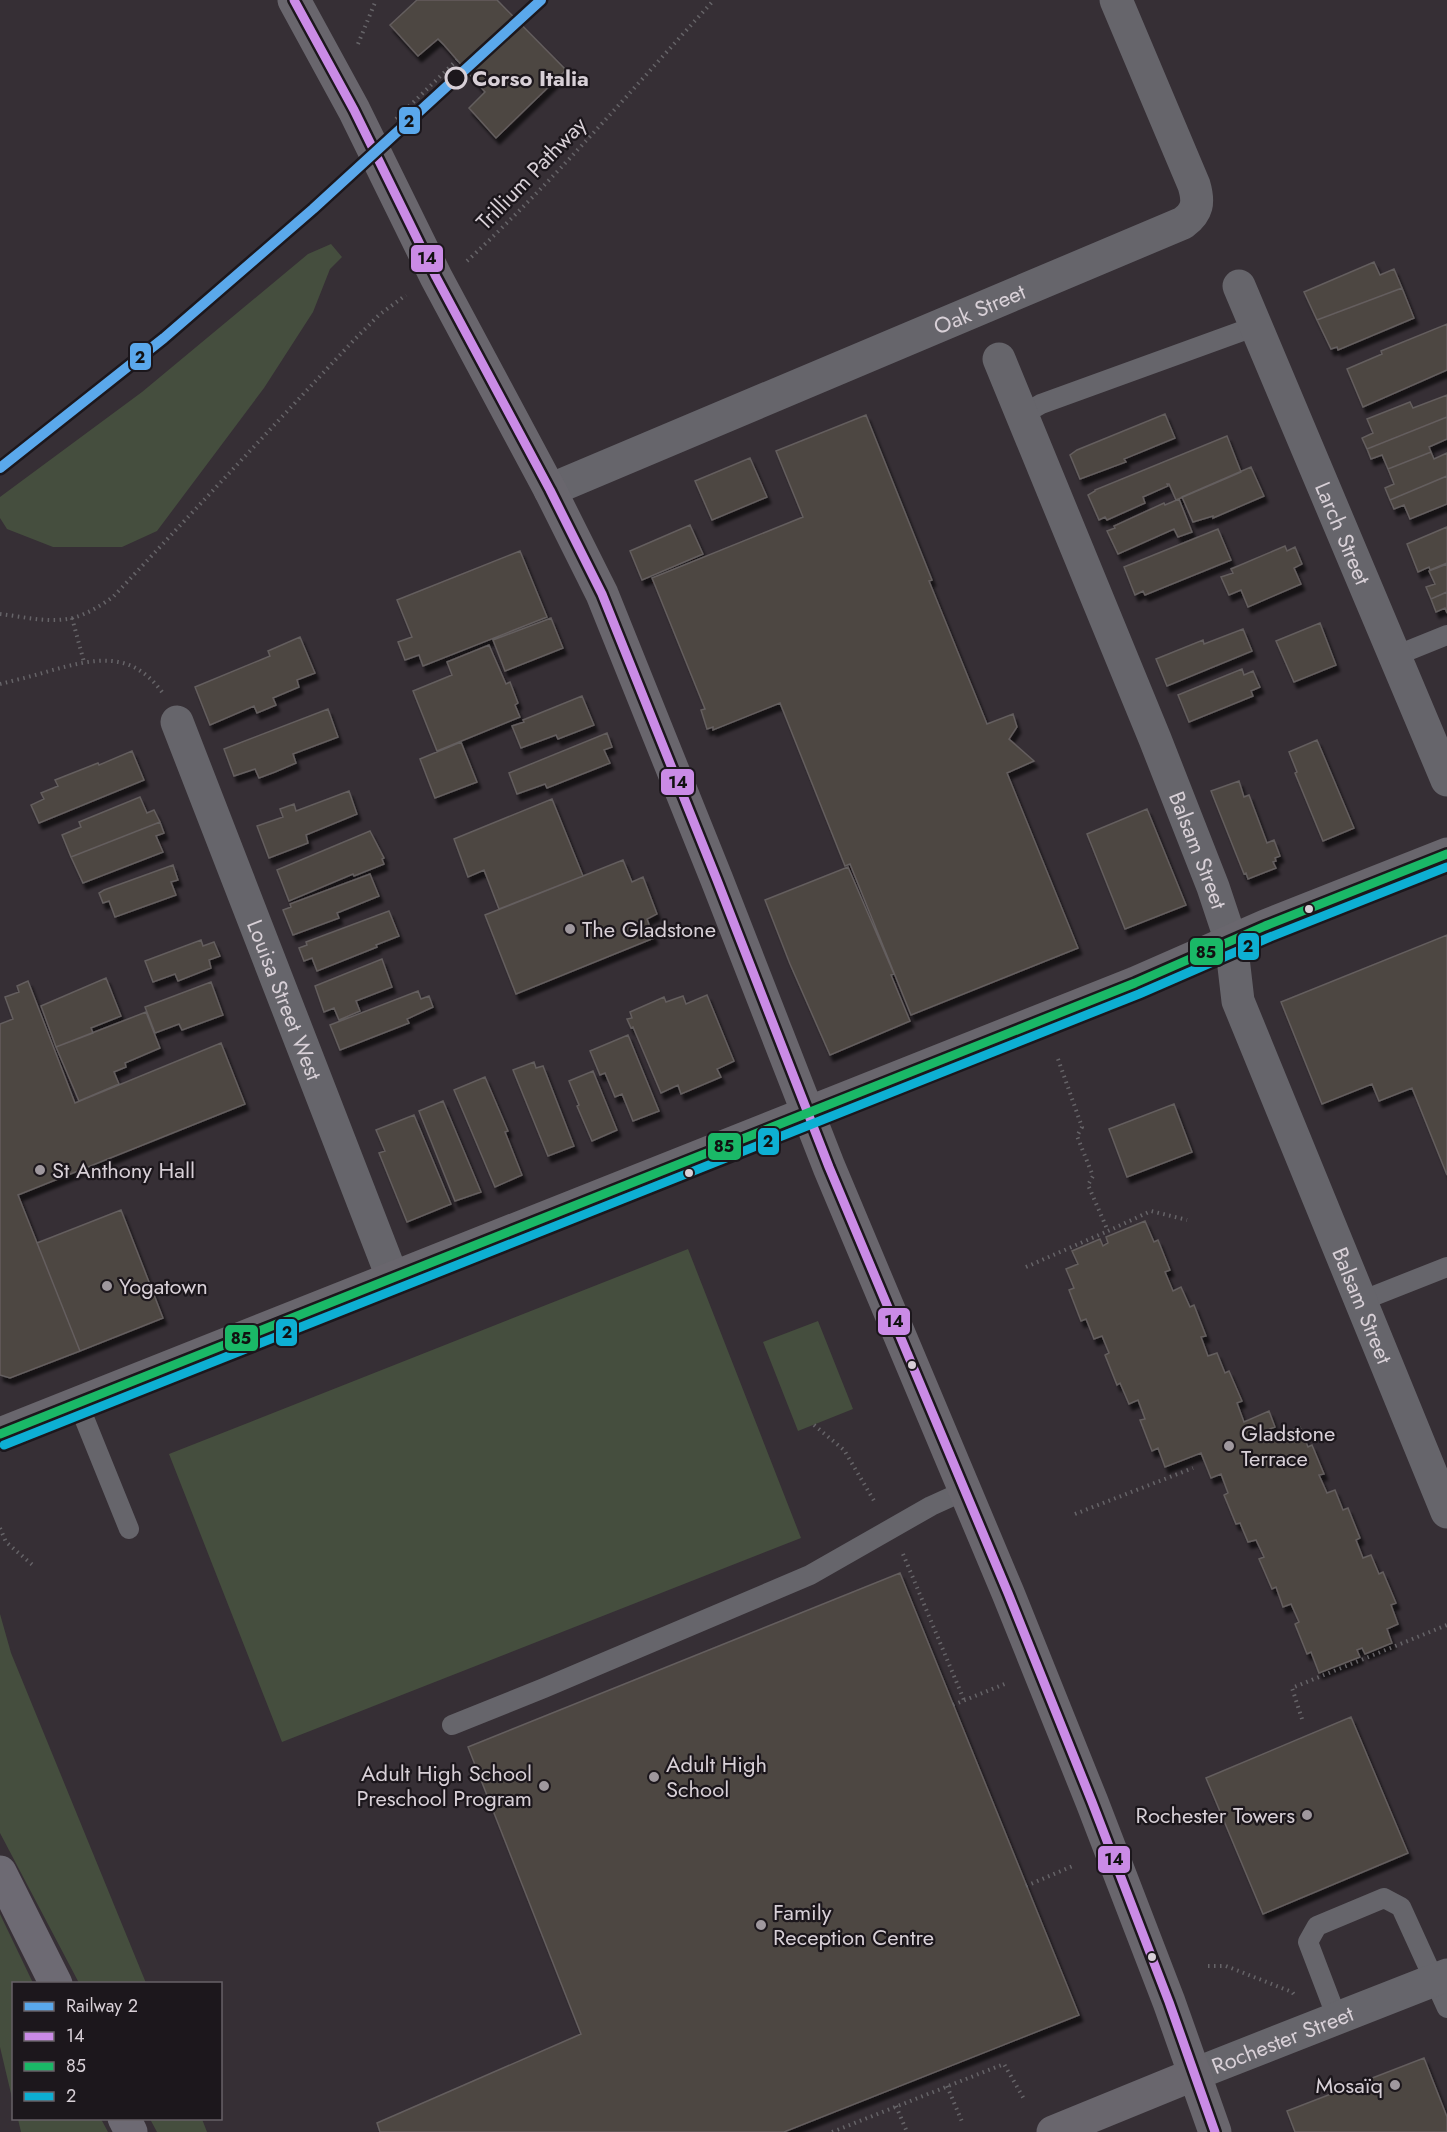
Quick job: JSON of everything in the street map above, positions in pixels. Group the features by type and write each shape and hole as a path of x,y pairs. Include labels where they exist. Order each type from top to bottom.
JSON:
{"highway":[{"path":"0,1872 55,1982"}],"main road":[{"path":"294,0 354,110 436,277 550,490 602,594 809,1113 1092,1802 1170,2002 1215,2132"},
{"path":"0,1434 1135,983 1447,854"},
{"name":"Rochester Street","path":"1053,2132 1195,2074"}],"street":[{"name":"Oak Street","path":"550,490 1191,217 1198,206 1194,185 1116,0"},
{"name":"Larch Street","path":"1239,286 1447,780"},
{"name":"Balsam Street","path":"999,359 1155,740 1232,941 1238,1001 1447,1512"},
{"name":"Louisa Street West","path":"177,722 393,1279"},
{"name":"Rochester Street","path":"1195,2074 1338,2018 1443,1988"}],"lane":[{"path":"1022,415 1041,404 1256,327"},
{"path":"1395,656 1447,635"},
{"path":"1361,1301 1447,1267"},
{"path":"78,1403 129,1529"},
{"path":"452,1725 810,1575 931,1506 964,1491"},
{"path":"1338,2018 1308,1942 1317,1926 1384,1898 1401,1907 1443,1988"}],"path":[{"path":"355,50 376,0"},
{"name":"Trillium Pathway","path":"72,618 84,614 113,597 379,315 409,293 464,264 505,226 714,0"},
{"path":"393,122 457,60"},
{"path":"0,614 30,618 72,618 84,662"},
{"path":"0,684 84,662 113,660 144,674 167,699 177,722"},
{"path":"1058,1059 1082,1127 1077,1136 1093,1176 1088,1185 1108,1231"},
{"path":"1026,1267 1151,1211 1187,1220"},
{"path":"814,1425 844,1450 879,1510"},
{"path":"1075,1514 1193,1468"},
{"path":"0,1528 6,1542 34,1567"},
{"path":"902,1551 964,1700"},
{"path":"1302,1719 1292,1688 1447,1625"},
{"path":"953,1705 1007,1683"},
{"path":"1026,1886 1075,1865"},
{"path":"1208,1966 1226,1966 1292,1992 1300,2002"},
{"path":"832,2132 842,2130 896,2106 1004,2064 1024,2099"},
{"path":"947,2086 963,2124"},
{"path":"896,2106 907,2132"}],"green space":[{"path":"331,244 342,257 330,269 313,312 264,388 157,531 122,547 53,547 7,529 0,518 0,497 142,392 308,254"},
{"path":"688,1249 801,1538 282,1742 169,1454"},
{"path":"818,1321 853,1409 798,1431 763,1342"},
{"path":"0,1614 11,1653 146,1982 78,1982 0,1833"},
{"path":"0,1914 33,1982 12,1982 12,2098 0,2047"},
{"path":"18,2120 102,2120 108,2132 21,2132"},
{"path":"151,2120 202,2120 207,2132 157,2132"}],"building":[{"path":"417,0 497,0 566,70 496,138 469,108 485,92 444,45 438,39 418,56 390,25"},
{"path":"1374,262 1380,275 1394,269 1402,288 1317,320 1304,292"},
{"path":"1402,288 1414,318 1338,350 1337,347 1331,349 1317,320"},
{"path":"1447,324 1447,370 1363,407 1347,369 1382,354 1381,351"},
{"path":"1447,395 1447,417 1367,449 1362,438 1373,433 1367,419 1410,402 1413,408"},
{"path":"1165,414 1175,438 1124,459 1126,462 1080,479 1070,455 1077,450"},
{"path":"866,415 932,580 929,581 987,724 1013,714 1017,727 1009,739 1034,761 1007,773 1078,948 911,1015 850,864 845,866 780,703 713,730 713,727 707,729 701,710 705,709 652,578 803,517 776,451"},
{"path":"1447,417 1447,439 1429,447 1431,452 1388,469 1382,455 1371,459 1367,449"},
{"path":"1227,436 1241,472 1176,500 1167,484 1168,486 1143,497 1145,503 1107,520 1105,517 1099,520 1088,495 1095,490"},
{"path":"1431,452 1434,459 1447,453 1447,476 1390,500 1385,488 1394,484 1388,469"},
{"path":"750,458 767,497 712,520 695,481"},
{"path":"1251,467 1264,496 1213,518 1213,516 1193,522 1182,497"},
{"path":"1447,476 1447,504 1410,519 1404,505 1394,509 1390,500"},
{"path":"1179,499 1192,532 1178,537 1174,529 1118,554 1107,531 1164,503 1165,505"},
{"path":"690,525 703,554 642,580 630,551"},
{"path":"1447,527 1447,563 1418,572 1407,544"},
{"path":"1218,529 1231,560 1145,595 1143,591 1135,595 1124,567"},
{"path":"1285,546 1287,551 1295,547 1302,564 1294,568 1301,584 1248,607 1241,590 1229,595 1221,577 1233,573 1231,569"},
{"path":"520,551 547,617 423,666 419,655 405,660 398,642 412,637 397,600"},
{"path":"1447,564 1447,592 1431,599 1426,587 1435,584 1429,571"},
{"path":"1447,592 1447,613 1445,608 1436,612 1431,599"},
{"path":"551,618 563,648 505,671 493,640"},
{"path":"1320,623 1336,665 1294,682 1276,641"},
{"path":"1243,629 1252,651 1167,686 1156,659 1203,640 1204,644"},
{"path":"300,637 315,673 297,680 299,687 273,698 276,705 257,713 254,706 210,725 195,687 270,656 268,651"},
{"path":"489,645 506,684 510,682 518,703 515,705 520,717 437,751 413,691 452,675 447,662"},
{"path":"1242,669 1244,675 1253,671 1260,687 1251,691 1253,696 1189,722 1178,695"},
{"path":"582,696 594,725 558,739 556,735 521,748 512,726"},
{"path":"328,709 338,737 293,754 296,763 259,778 255,769 234,776 224,749"},
{"path":"607,733 612,747 604,750 610,763 547,788 545,784 517,794 509,773"},
{"path":"1317,740 1354,828 1323,841 1295,773 1297,772 1289,752"},
{"path":"461,742 477,782 435,798 420,759"},
{"path":"132,751 144,780 39,823 31,805 44,799 41,793 58,786 55,780"},
{"path":"1239,781 1244,797 1249,795 1267,843 1274,840 1280,856 1273,862 1276,868 1248,879 1211,791"},
{"path":"349,791 357,814 306,835 308,843 269,858 257,826 283,817 280,809 294,804 296,811"},
{"path":"140,797 147,813 154,810 160,822 71,857 62,835 81,827 79,822"},
{"path":"552,799 583,876 499,909 484,870 468,877 454,839"},
{"path":"1147,809 1186,905 1125,929 1087,834"},
{"path":"160,822 164,833 156,836 163,852 83,883 71,857"},
{"path":"370,831 384,858 382,859 384,864 354,876 353,874 289,901 277,870"},
{"name":"The Gladstone","path":"623,860 632,882 643,877 657,914 647,919 654,938 516,994 485,915"},
{"path":"173,865 178,880 171,882 176,895 115,917 109,901 103,903 99,893 104,890"},
{"path":"848,867 894,974 891,975 910,1021 830,1055 765,900"},
{"path":"370,874 379,896 337,913 339,918 293,935 283,910 291,907 290,904"},
{"path":"389,911 399,936 317,971 312,958 304,961 299,948 307,945 306,942"},
{"path":"1447,935 1447,1175 1412,1088 1379,1101 1372,1084 1322,1104 1281,1002"},
{"path":"201,940 203,946 214,942 220,956 209,960 211,968 178,981 175,974 153,982 145,961"},
{"path":"382,959 392,987 356,1001 360,1011 339,1020 334,1008 324,1012 315,986"},
{"path":"106,978 121,1016 91,1028 93,1033 56,1047 41,1006"},
{"name":"St Anthony Hall","path":"28,981 75,1103 221,1043 245,1104 18,1195 80,1351 10,1378 0,1375 0,1024 13,1019 5,997 19,992 17,986"},
{"path":"211,982 223,1015 182,1030 179,1024 155,1033 145,1007"},
{"path":"418,991 421,999 429,996 433,1007 407,1019 409,1023 340,1050 330,1025"},
{"path":"707,995 734,1061 717,1069 721,1077 681,1094 678,1085 661,1093 633,1027 631,1028 627,1019 632,1018 630,1012 664,997 666,1002 683,996 686,1004"},
{"path":"146,1012 160,1048 125,1063 126,1067 114,1072 119,1084 79,1101 56,1047"},
{"path":"628,1035 659,1111 633,1121 622,1094 615,1097 605,1073 600,1075 590,1051"},
{"path":"534,1062 536,1068 543,1066 574,1146 548,1156 513,1070"},
{"path":"593,1071 617,1130 592,1141 569,1081"},
{"path":"485,1077 508,1131 505,1132 522,1175 495,1187 454,1090"},
{"path":"443,1101 481,1192 455,1201 419,1111"},
{"path":"1174,1104 1192,1152 1127,1177 1109,1129"},
{"path":"414,1115 451,1204 407,1222 379,1153 385,1151 376,1130"},
{"path":"121,1210 163,1318 80,1351 37,1243"},
{"name":"Gladstone Terrace","path":"1145,1221 1154,1242 1158,1240 1170,1270 1165,1272 1173,1291 1181,1287 1190,1307 1194,1305 1206,1336 1201,1337 1208,1356 1217,1353 1225,1373 1229,1371 1242,1401 1237,1403 1244,1422 1269,1411 1275,1427 1259,1433 1262,1442 1300,1427 1308,1447 1312,1445 1324,1474 1319,1475 1327,1493 1335,1490 1343,1510 1348,1508 1360,1538 1356,1540 1363,1558 1371,1555 1379,1574 1383,1572 1396,1603 1391,1605 1398,1624 1387,1629 1392,1643 1365,1654 1362,1648 1357,1650 1360,1657 1319,1673 1311,1652 1307,1654 1295,1624 1299,1622 1291,1604 1283,1607 1276,1587 1272,1589 1259,1559 1264,1557 1256,1540 1248,1542 1240,1523 1236,1524 1224,1495 1228,1493 1221,1474 1211,1478 1201,1453 1165,1467 1158,1448 1152,1451 1140,1420 1145,1419 1138,1400 1129,1404 1120,1383 1117,1385 1105,1355 1109,1353 1102,1336 1094,1339 1086,1319 1081,1321 1069,1290 1074,1288 1066,1269 1078,1264 1072,1251 1100,1239 1103,1246 1108,1243 1106,1237"},
{"path":"900,1573 1079,2015 784,2132 380,2132 377,2123 581,2034 468,1747"},
{"name":"Rochester Towers","path":"1351,1717 1408,1853 1263,1914 1206,1778"},
{"name":"Mosaïq","path":"1424,2058 1447,2117 1447,2132 1295,2132 1287,2111"}],"rail line":[{"name":"2","path":"0,468 164,338 313,209 541,0"}],"transit line":[{"name":"14","path":"294,0 354,110 436,277 550,490 602,594 829,1167 1008,1593 1092,1802 1169,2002 1215,2132"},
{"name":"85","path":"0,1434 1135,983 1265,926 1447,854"},
{"name":"2","path":"4,1445 1139,994 1270,937 1447,867"}],"place":[{"name":"Corso Italia","path":"456,78"},
{"name":"The Gladstone","path":"570,929"},
{"name":"St Anthony Hall","path":"40,1170"},
{"name":"Yogatown","path":"107,1286"},
{"name":"Gladstone Terrace","path":"1229,1446"},
{"name":"Adult High School","path":"654,1777"},
{"name":"Adult High School Preschool Program","path":"544,1786"},
{"name":"Rochester Towers","path":"1307,1815"},
{"name":"Family Reception Centre","path":"761,1925"},
{"name":"Mosaïq","path":"1395,2085"}]}
